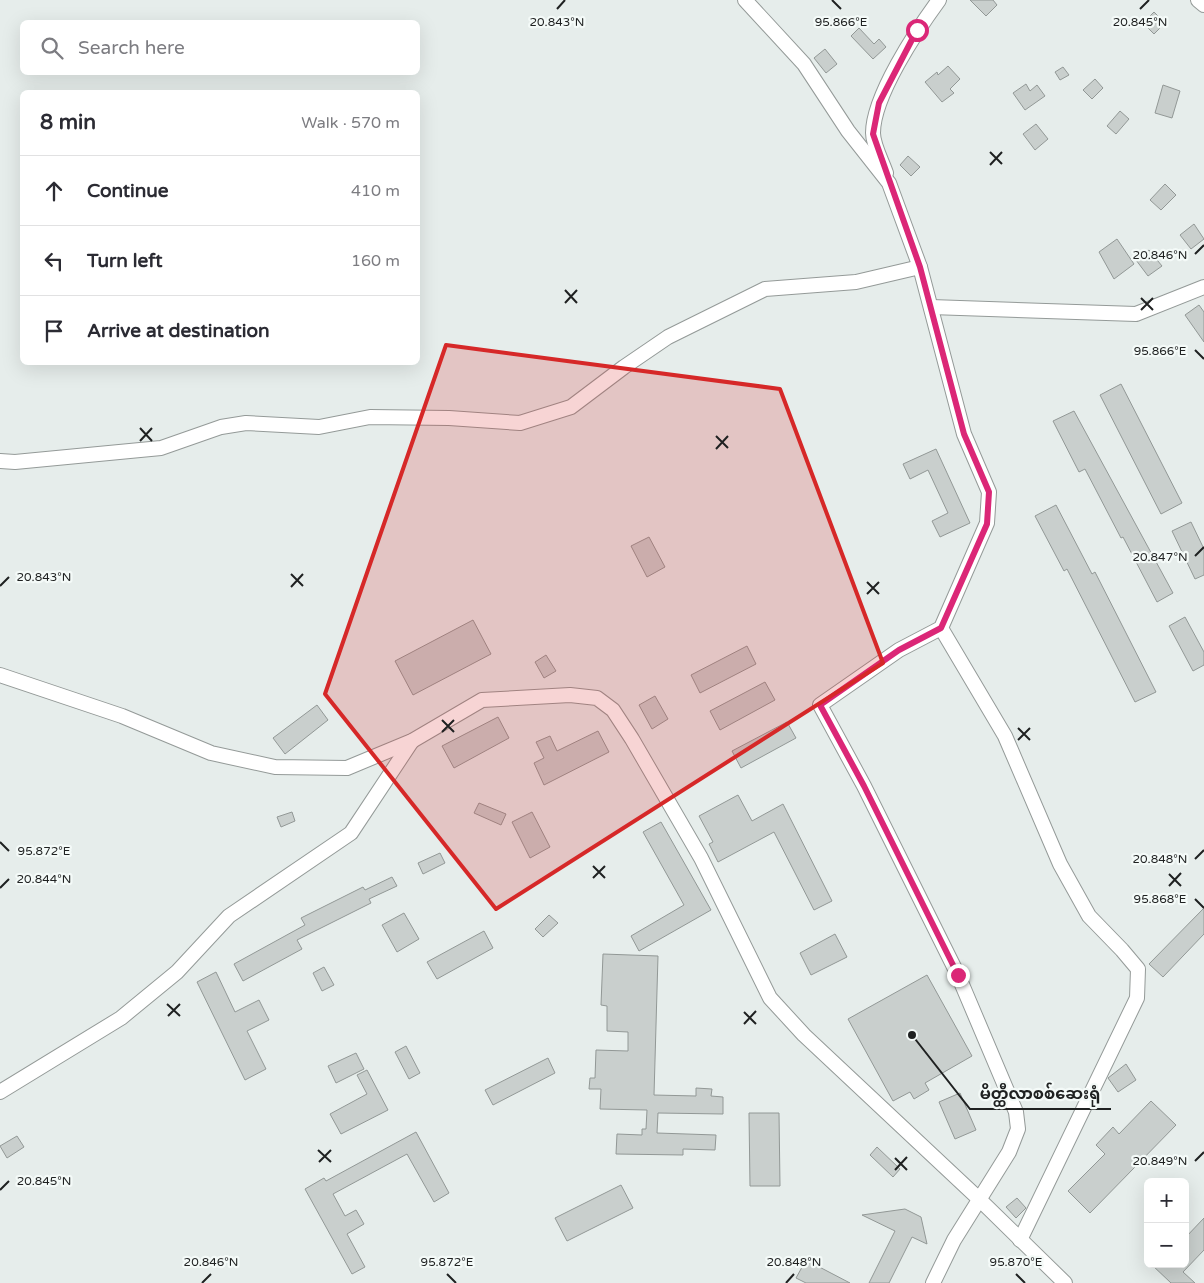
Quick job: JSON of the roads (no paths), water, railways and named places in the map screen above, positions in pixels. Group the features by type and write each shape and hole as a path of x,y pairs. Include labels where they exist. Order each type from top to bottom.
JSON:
{"street":[{"path":"745,0 804,64 848,131 889,183"},
{"path":"934,1283 954,1240 1009,1152 1018,1130 1016,1112 958,975 864,786 820,705 899,650 941,628 987,524 989,492 964,434 935,330 920,267 873,134 879,103 917,30 939,0"},
{"path":"1198,0 1204,5"},
{"path":"0,461 15,462 161,448 221,427 246,423 319,428 370,417 449,418 520,423 571,408 624,367 668,337 765,289 856,282 920,267"},
{"path":"931,307 1136,314 1204,287"},
{"path":"941,628 1005,736 1060,864 1089,916 1122,950 1138,970 1137,998 1020,1240"},
{"path":"0,675 122,716 211,753 274,767 346,768 412,741 482,700 570,695 597,698 613,710 701,858 770,998 804,1035 979,1199 1065,1283"},
{"path":"0,1092 121,1018 177,972 229,916 350,833 412,741"}],"place":[{"name":"မိတ္ထီလာစစ်ဆေးရုံ","path":"912,1035"}]}
